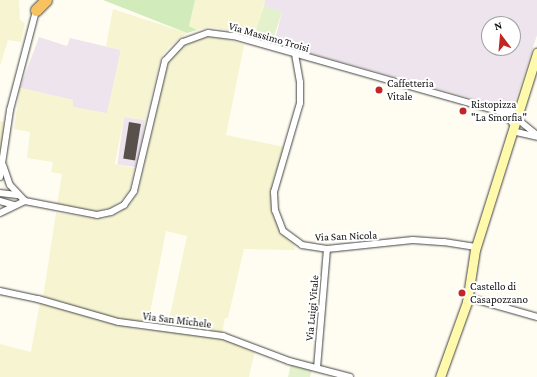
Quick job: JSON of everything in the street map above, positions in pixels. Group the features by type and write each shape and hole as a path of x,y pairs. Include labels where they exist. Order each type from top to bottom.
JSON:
{"highway":[{"path":"37,3 46,0"}],"main road":[{"path":"440,377 468,296 476,247 537,53"}],"street":[{"path":"0,177 10,110 37,3"},
{"name":"Via Massimo Troisi","path":"3,165 10,185 18,196 25,201 97,215 111,212 124,205 134,191 165,61 176,48 190,38 217,33 504,113 515,121"},
{"name":"Via San Nicola","path":"295,54 300,82 300,103 274,192 275,210 283,230 294,240 310,247 327,249 413,240 444,242 476,247"},
{"path":"504,113 537,136"},
{"path":"515,121 537,136"},
{"name":"Via Massimo Troisi","path":"0,193 18,196"},
{"path":"0,201 14,205"},
{"path":"0,213 25,201"},
{"name":"Via Luigi Vitale","path":"317,368 327,249"},
{"name":"Via San Michele","path":"0,291 38,299 119,322 223,336 289,361 350,377"},
{"path":"468,296 537,317"}],"shaded area":[{"path":"0,0 19,0 20,20 25,23 21,42 8,40 0,66"},
{"path":"195,0 265,0 255,38 233,31 210,27 197,30 189,26"},
{"path":"265,0 537,0 537,35 513,108 510,109 274,43 282,12 264,6"},
{"path":"113,9 187,33 169,47 161,57 145,120 124,117 115,164 135,168 130,187 126,195 112,207 95,211 57,204 62,174 51,172 53,162 27,158 30,132 14,129 20,88 73,100 73,107 107,113 121,50 106,46"},
{"path":"39,37 67,46 70,38 121,50 107,114 73,107 73,100 20,88"},
{"path":"204,37 223,38 244,45 226,135 284,147 272,184 272,213 281,231 294,242 295,250 244,249 228,318 225,318 222,333 168,325 187,236 166,231 148,323 120,320 43,298 56,213 103,219 119,213 131,203 139,189 168,63 181,48"},
{"path":"124,117 145,120 138,167 117,165"},
{"path":"0,121 4,122 0,157"},
{"path":"40,302 137,329 221,337 255,351 249,377 0,377 0,344 31,352"}],"green space":[{"path":"103,0 195,0 189,26 197,30 187,33"},
{"path":"264,6 282,12 272,43 254,37"},
{"path":"291,364 312,370 310,377 288,377"}],"building":[{"path":"129,122 141,124 135,160 123,159"}],"place":[{"name":"Caffetteria Vitale","path":"379,90"},
{"name":"Ristopizza \"La Smorfia\"","path":"463,111"},
{"name":"Castello di Casapozzano","path":"462,293"}]}
